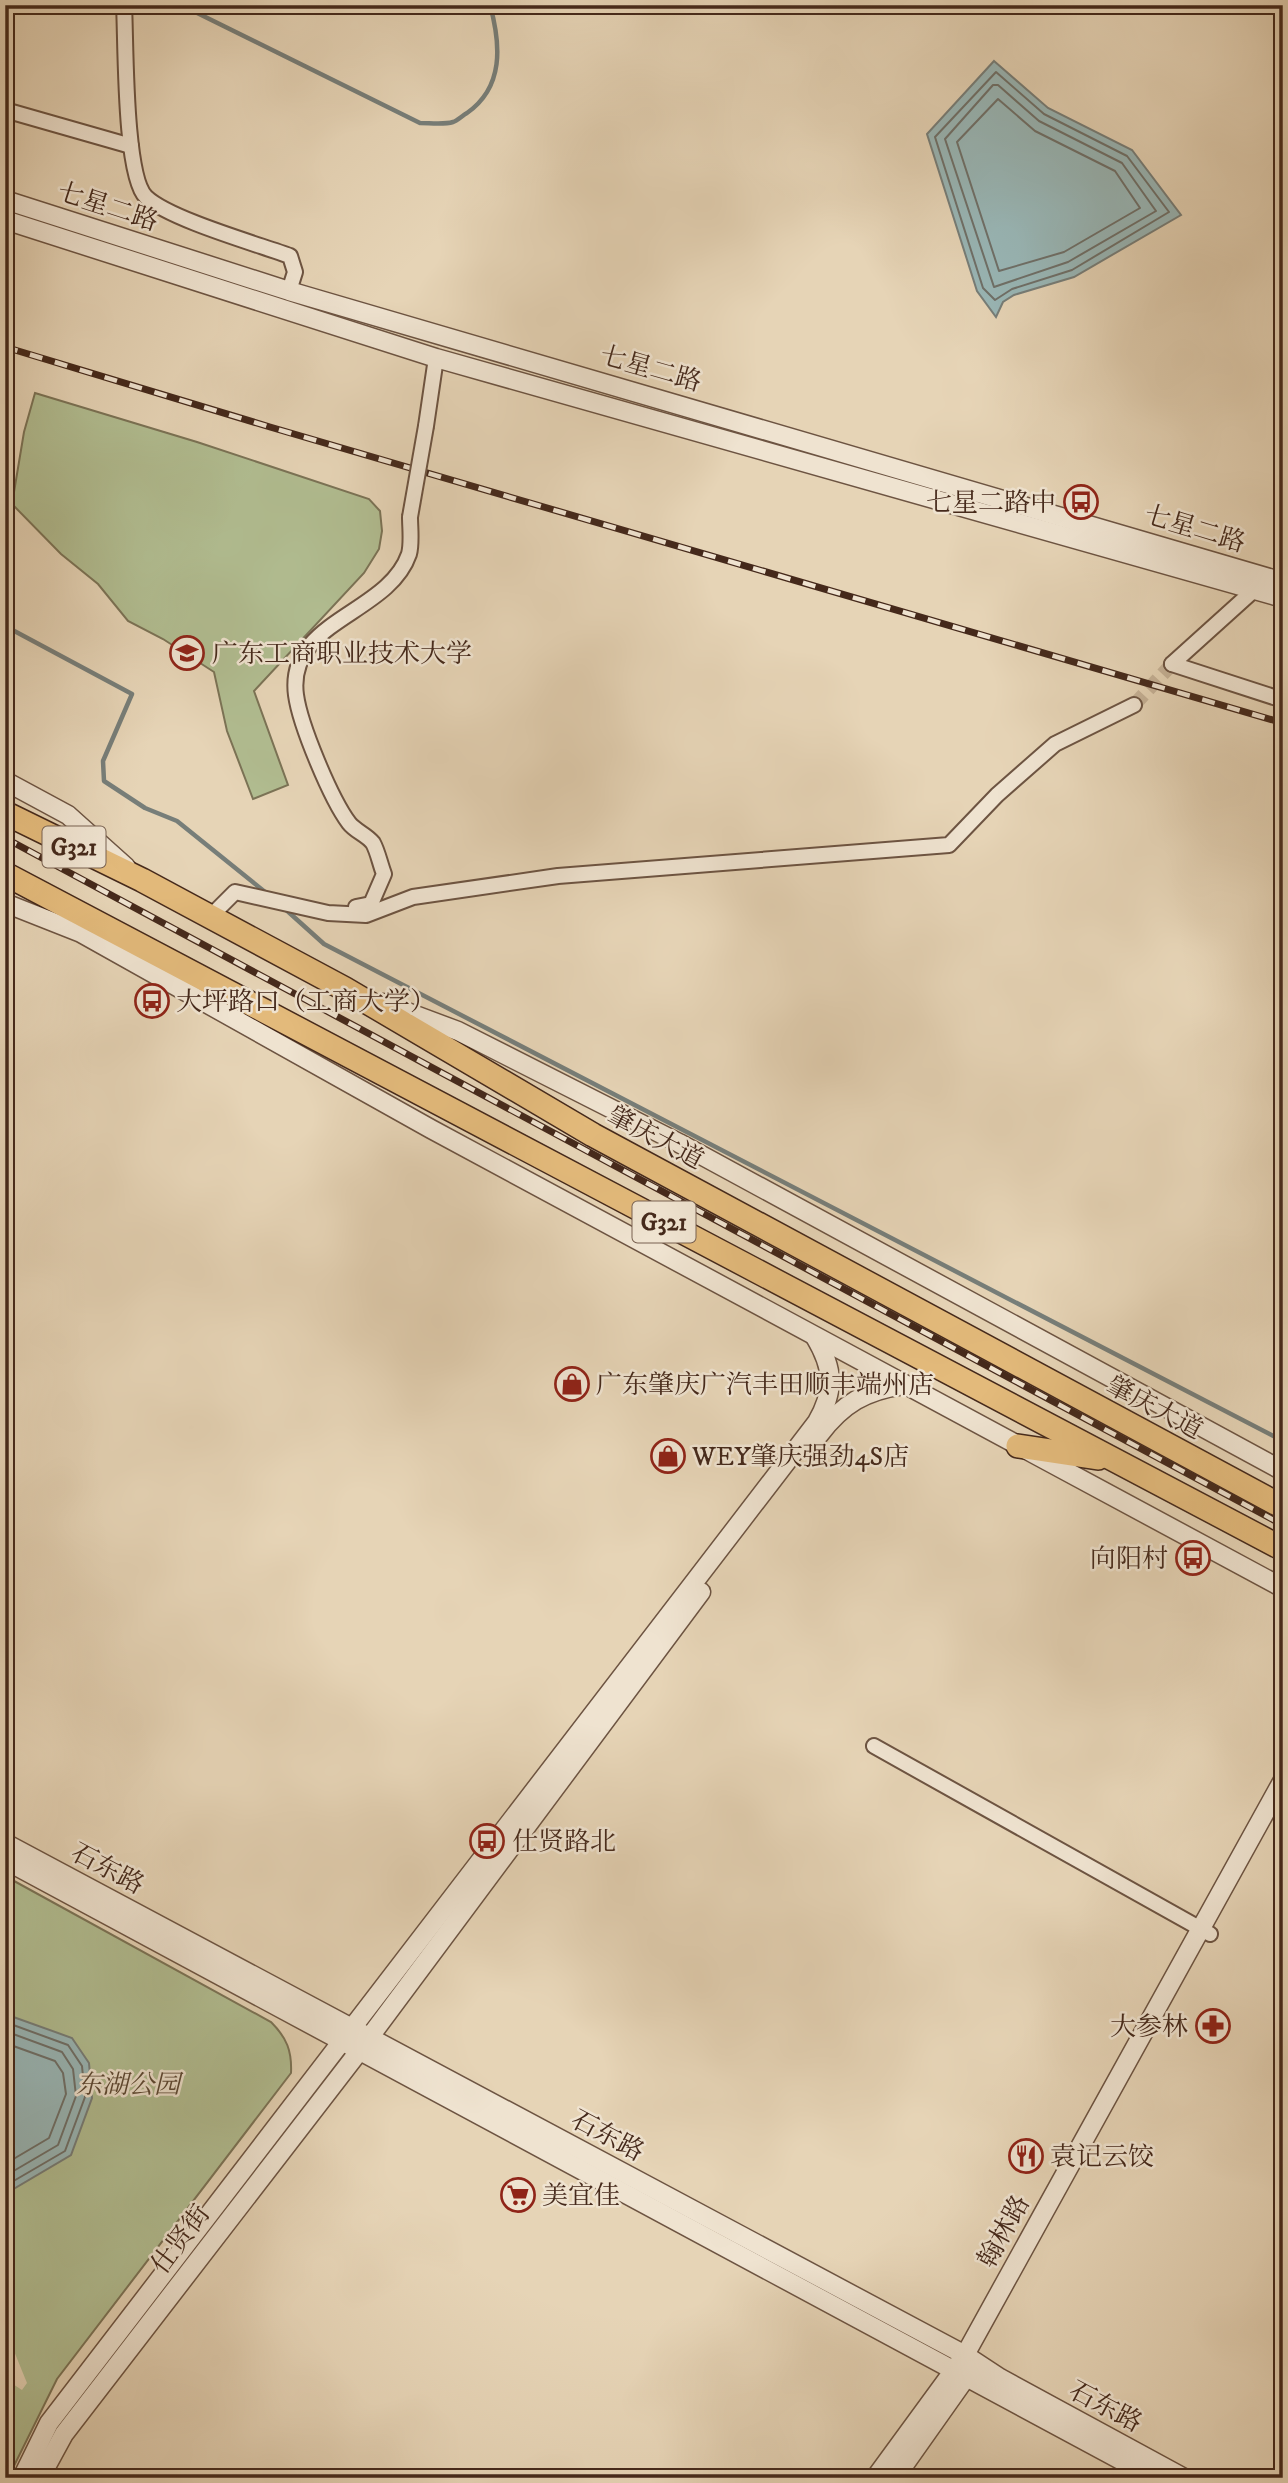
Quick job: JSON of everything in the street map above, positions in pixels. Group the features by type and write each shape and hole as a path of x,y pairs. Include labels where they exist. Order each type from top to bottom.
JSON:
{"highway":[{"name":"肇庆大道","path":"5,813 142,880 345,989 593,1135 1283,1507"},
{"name":"G321","path":"5,874 1283,1549"},
{"path":"1018,1446 1114,1460"}],"street":[{"path":"124,5 131,146 137,179 144,196 202,225 290,256 295,272 289,291"},
{"path":"5,110 131,146"},
{"name":"七星二路","path":"5,200 289,291 1281,579"},
{"name":"七星二路","path":"5,220 436,358 1283,598"},
{"path":"328,914 371,904 384,874 373,843 349,824 331,791 296,697 295,671 303,653 318,635 376,596 397,577 410,552 410,517 436,358"},
{"path":"1254,590 1172,664 1283,700"},
{"path":"210,917 235,892 328,914 366,915 413,897 547,877 949,845 997,795 1055,744 1133,705"},
{"path":"5,781 68,815 142,880"},
{"path":"44,896 81,933 138,945"},
{"path":"5,903 81,933 431,1129 1283,1588"},
{"path":"345,989 458,1031 666,1137 1283,1471"},
{"path":"22,2478 49,2423 817,1422 828,1402 831,1374 825,1353 815,1336"},
{"name":"仕贤街","path":"40,2478 64,2434 364,2043 828,1423 855,1399 876,1390 904,1385"},
{"path":"874,1746 1205,1931"},
{"name":"翰林路","path":"895,2478 966,2366 1205,1931 1283,1780"},
{"name":"翰林路","path":"1205,1931 1283,1803"},
{"name":"石东路","path":"5,1843 347,2034"},
{"name":"石东路","path":"5,1860 347,2034 966,2366 1154,2478"},
{"name":"石东路","path":"966,2366 1000,2378 1184,2478"},
{"name":"翰林路","path":"875,2478 966,2366"}],"green space":[{"path":"35,393 197,442 369,499 380,511 382,531 379,549 364,573 254,691 288,785 253,799 227,731 214,672 163,639 128,621 98,584 61,554 12,504 24,432"},
{"name":"东湖公园","path":"5,1876 271,2022 287,2045 291,2065 291,2073 57,2379 8,2478 5,2478"}],"water":[{"path":"994,61 1048,108 1132,150 1181,215 1074,277 1014,295 1003,302 996,317 977,291 927,134"},
{"path":"5,2014 72,2038 89,2063 92,2098 71,2155 5,2194"}],"pier":[{"path":"5,2329 27,2383 22,2390 5,2379"}],"waterway":[{"path":"181,5 420,123 441,124 449,123 467,113 488,91 497,50 490,5"},
{"path":"5,626 132,694 103,761 104,781 145,808 177,821 270,896"},
{"path":"284,908 324,944 1283,1441"}],"tunnel":[{"path":"1134,705 1172,664"}],"railway":[{"path":"5,347 1283,723"},
{"path":"5,838 1283,1525"}],"place":[{"name":"七星二路中","path":"1081,502"},
{"name":"广东工商职业技术大学","path":"187,653"},
{"name":"大坪路口（工商大学）","path":"152,1001"},
{"name":"广东肇庆广汽丰田顺丰端州店","path":"572,1384"},
{"name":"WEY肇庆强劲4S店","path":"668,1456"},
{"name":"向阳村","path":"1193,1558"},
{"name":"仕贤路北","path":"487,1841"},
{"name":"大参林","path":"1213,2026"},
{"name":"袁记云饺","path":"1026,2156"},
{"name":"美宜佳","path":"518,2195"}]}
